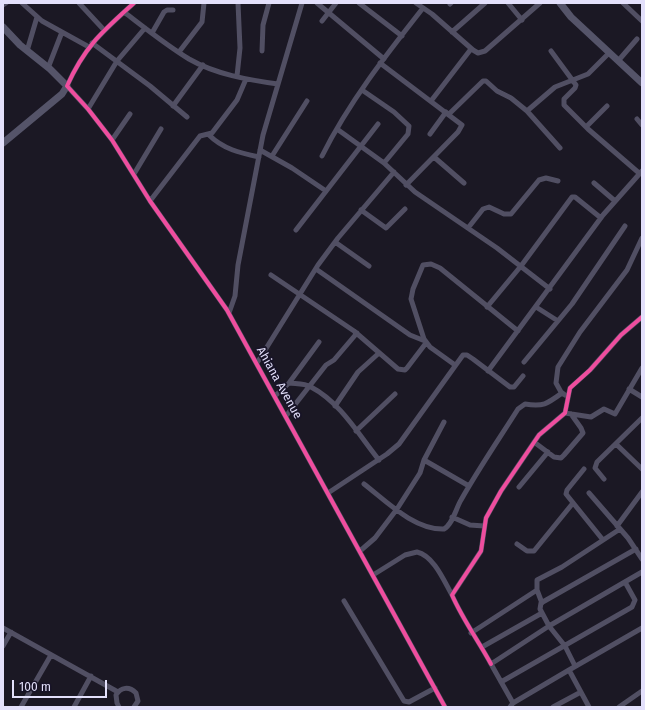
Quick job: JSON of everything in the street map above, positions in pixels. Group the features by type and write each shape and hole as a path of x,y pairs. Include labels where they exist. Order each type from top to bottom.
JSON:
{"street":[{"path":"22,3 37,18 90,45 117,61 187,117"},
{"path":"79,3 104,30"},
{"path":"3,143 62,94 78,62 90,45 134,3"},
{"path":"179,52 202,22 204,3"},
{"path":"237,76 240,48 238,3"},
{"path":"262,51 262,29 269,3"},
{"path":"229,313 235,296 238,265 260,150 302,3"},
{"path":"316,3 382,61 406,85 461,123 461,128 406,185"},
{"path":"322,21 336,3"},
{"path":"359,3 402,36"},
{"path":"367,9 371,3"},
{"path":"416,3 478,53 485,51 540,3"},
{"path":"452,32 485,3"},
{"path":"508,3 522,20"},
{"path":"560,3 571,17 642,83"},
{"path":"623,3 642,21"},
{"path":"322,156 362,90 382,61 423,8"},
{"path":"152,33 164,12 173,10"},
{"path":"124,12 179,52 203,65 246,79 278,84"},
{"path":"27,51 37,18"},
{"name":"Ahiana Avenue","path":"3,27 27,51 67,86 88,109 112,140 150,201 229,313 445,707"},
{"path":"88,109 117,61 145,28"},
{"path":"48,68 62,32"},
{"path":"618,61 637,39"},
{"path":"431,101 472,49"},
{"path":"551,51 573,79 575,88 564,99 563,103 586,127 639,174 642,180"},
{"path":"527,111 555,87 588,74 609,53"},
{"path":"173,106 203,65"},
{"path":"150,201 200,136 209,135 232,107 246,79"},
{"path":"430,134 448,113 485,80 497,91 511,98 527,111 560,148"},
{"path":"362,90 394,112 409,126 408,134 384,164"},
{"path":"272,156 307,101"},
{"path":"586,127 607,106"},
{"path":"112,140 130,114"},
{"path":"637,119 642,125"},
{"path":"296,230 378,124"},
{"path":"134,174 161,129"},
{"path":"337,129 361,145 394,172 406,185 521,266 550,289"},
{"path":"209,135 221,145 230,149 259,157"},
{"path":"260,150 272,156 326,192"},
{"path":"434,157 464,183"},
{"path":"257,363 299,294 335,242 394,172"},
{"path":"488,371 601,218 639,174"},
{"path":"468,228 483,209 489,207 504,214 511,214 539,180 546,178 558,181"},
{"path":"594,183 615,201"},
{"path":"487,307 521,266 572,197 575,197 601,218"},
{"path":"361,210 386,228 405,210"},
{"path":"524,362 580,292 625,226"},
{"path":"567,397 557,387 555,379 558,367 580,332 627,270 641,245 642,238"},
{"path":"335,242 369,266"},
{"path":"426,342 411,298 423,265 431,264 440,268 518,331"},
{"path":"316,269 410,335 426,342 455,365"},
{"path":"270,275 357,333 398,369 405,370 426,342"},
{"path":"536,307 558,321"},
{"path":"534,442 554,457 561,458 581,438 583,431 568,413 567,397 573,384 590,370 621,335 642,317"},
{"path":"286,416 311,387 326,365 334,360 357,333"},
{"path":"275,396 289,383 319,342"},
{"path":"335,406 358,372 378,353"},
{"path":"328,493 379,460 404,438 455,365 465,355 512,387 516,385 523,376"},
{"path":"452,595 481,551 486,518 501,492 543,430 568,413 591,417 604,409 614,414 642,368"},
{"path":"289,383 311,387 335,406 379,460"},
{"path":"629,389 642,398"},
{"path":"364,484 397,509 416,521 441,529 447,527 469,486 518,409 525,404 534,406 544,405 562,393"},
{"path":"356,431 395,394"},
{"path":"604,479 595,466 642,418"},
{"path":"360,551 375,538 397,509 420,473 424,460 444,422"},
{"path":"616,444 642,469"},
{"path":"519,486 548,452"},
{"path":"424,460 469,486"},
{"path":"584,469 566,493 603,540"},
{"path":"575,666 565,646 542,613 540,607 542,603 537,590 537,580 562,567 603,540 619,527 642,492"},
{"path":"588,493 619,527 642,559"},
{"path":"517,544 527,551 534,551 573,503"},
{"path":"452,517 470,524 484,526"},
{"path":"542,603 636,549"},
{"path":"373,575 405,556 418,552 427,556 435,566 452,595 471,633 482,647 512,705 575,666 642,628"},
{"path":"491,664 550,626 642,572"},
{"path":"501,682 632,607 635,600 625,582"},
{"path":"471,633 537,590"},
{"path":"344,601 404,701 409,702 434,688"},
{"path":"482,647 542,613"},
{"path":"3,628 118,692"},
{"path":"3,646 11,632"},
{"path":"21,707 51,655"},
{"path":"569,670 589,707"},
{"path":"74,707 91,676"},
{"path":"120,707 116,699 118,692 125,688 133,690 138,696 137,706"},
{"path":"619,707 642,691"},
{"path":"553,707 581,692"}],"cycle path":[{"path":"134,3 95,40 81,60 67,86 88,109 112,140 150,201 227,310 445,707"},
{"path":"491,664 452,595 481,551 486,518 501,491 539,435 565,413 570,388 590,370 621,335 642,317"}]}
